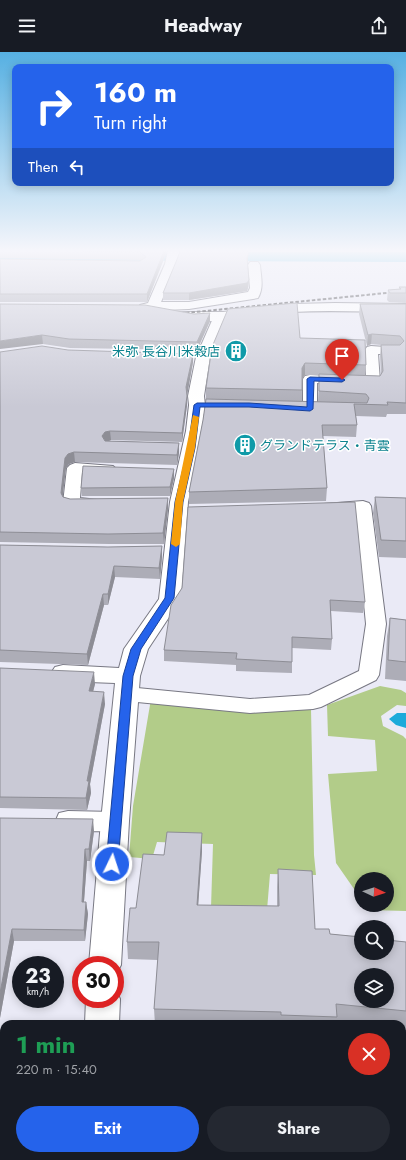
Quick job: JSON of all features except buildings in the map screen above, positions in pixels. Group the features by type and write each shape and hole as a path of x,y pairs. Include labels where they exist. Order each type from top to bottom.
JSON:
{"street":[{"path":"149,307 151,303"},
{"path":"130,308 178,306 200,303"},
{"path":"149,307 169,313 194,317 221,316 294,308 406,308"},
{"path":"107,956 115,821 128,685 136,649 170,598 168,550 179,506 177,472 184,447 205,405 196,396 195,356 221,316"},
{"path":"41,672 128,685"},
{"path":"102,1020 103,1008"}],"lane":[{"path":"310,409 310,379 373,382 371,350 395,351"},
{"path":"295,408 324,409"},
{"path":"109,503 71,503 75,468 122,470"},
{"path":"128,685 250,706 313,702 369,675 376,624 362,506 315,507"},
{"path":"46,820 115,821"}],"green space":[{"path":"380,686 401,690 406,693 406,706 397,705 381,716 383,726 406,739 406,911 394,911 394,872 354,872 354,889 336,863 328,774 377,771 375,740 328,736 327,705"},
{"path":"152,693 311,709 314,855 316,875 270,874 267,910 211,908 213,844 157,842 152,859 129,857 133,806"}],"water":[{"path":"397,713 406,713 406,728 396,725 389,719"}],"railway":[{"path":"175,314 288,303"}],"slow traffic":[{"path":"176,544 179,502 196,417"}],"place":[{"name":"米弥 長谷川米穀店","path":"236,351"},
{"name":"グランドテラス・青雲","path":"245,445"}],"route":[{"path":"112,864 128,676 136,649 170,598 179,502 191,448 197,405 249,405 310,409 310,379 342,380"}]}
